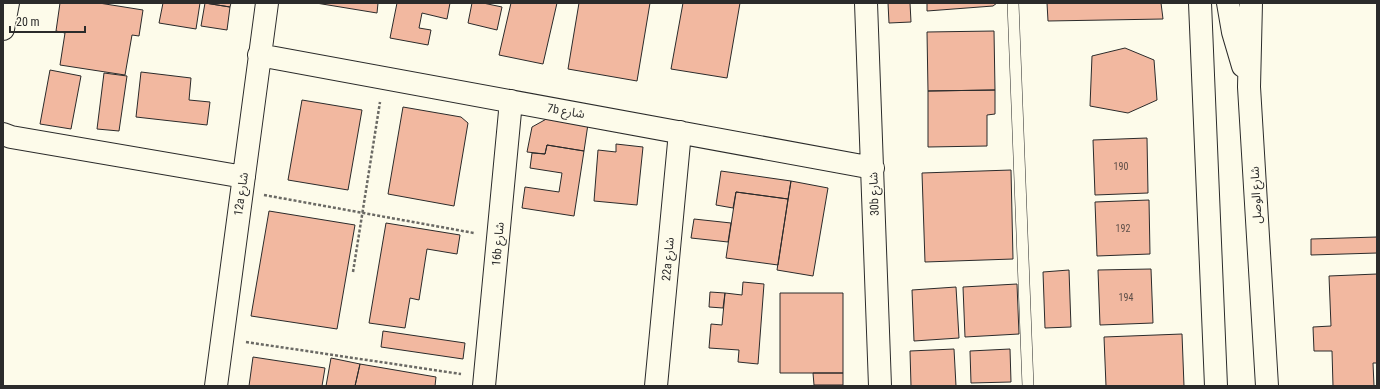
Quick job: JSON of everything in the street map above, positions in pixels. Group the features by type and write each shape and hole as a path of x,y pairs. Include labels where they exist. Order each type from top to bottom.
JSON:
{"street":[{"path":"3,29 8,3"},
{"name":"12a شارع","path":"216,386 267,3"},
{"name":"30b شارع","path":"866,3 880,386"},
{"path":"1200,3 1216,386"},
{"path":"1228,3 1233,32 1250,87"},
{"name":"شارع الوصل","path":"1250,3 1250,87 1267,386"},
{"name":"7b شارع","path":"259,55 873,168"},
{"name":"16b شارع","path":"484,382 511,102"},
{"name":"22a شارع","path":"656,386 680,132"},
{"path":"3,134 10,137 242,184"}],"lane":[{"path":"1013,3 1028,386"}],"path":[{"path":"353,272 384,78"},
{"path":"242,184 363,214 498,237"},
{"path":"222,338 484,382"}],"building":[{"path":"60,3 99,3 143,10 139,36 132,35 125,75 60,65 65,33 56,31"},
{"path":"163,3 200,3 196,29 159,23"},
{"path":"205,3 231,3 230,7"},
{"path":"205,3 230,7 227,30 201,26"},
{"path":"316,3 378,3 377,13"},
{"path":"397,3 450,3 447,19 422,13 419,28 431,30 428,45 390,38"},
{"path":"472,3 483,3 502,7 497,30 468,23"},
{"path":"511,3 557,3 543,64 499,55"},
{"path":"579,3 650,3 637,81 568,69"},
{"path":"683,3 740,3 727,78 671,69"},
{"path":"888,3 910,3 911,22 889,23"},
{"path":"927,3 997,3 993,6 927,11"},
{"path":"1047,3 1161,3 1163,19 1048,21"},
{"path":"994,31 995,90 928,91 927,32"},
{"path":"1125,48 1154,60 1157,100 1128,113 1090,106 1092,56"},
{"path":"50,70 81,76 71,129 40,124"},
{"path":"141,72 191,78 189,100 210,102 207,125 136,117"},
{"path":"104,73 127,76 119,131 97,129"},
{"path":"995,90 995,114 987,115 987,146 928,147 928,91"},
{"path":"302,100 362,110 348,190 288,180"},
{"path":"403,107 461,117 468,123 454,206 388,194"},
{"path":"550,117 588,124 584,151 547,145 545,154 527,152 532,127"},
{"path":"1147,138 1148,193 1095,195 1093,140"},
{"path":"616,144 643,147 637,205 594,201 598,150 616,152"},
{"path":"547,145 584,151 574,216 522,208 525,187 559,192 562,173 530,168 532,153 545,154"},
{"path":"1011,170 1013,259 925,262 922,173"},
{"path":"721,171 791,181 788,199 736,192 733,208 716,205"},
{"path":"791,181 828,188 813,276 777,270"},
{"path":"736,192 788,199 778,265 726,258"},
{"path":"1149,200 1150,254 1097,256 1095,202"},
{"path":"269,211 355,225 337,329 251,316"},
{"path":"694,219 731,223 728,242 691,238"},
{"path":"386,223 460,235 457,254 427,249 419,300 410,298 405,328 369,323"},
{"path":"1377,237 1377,253 1311,255 1311,239"},
{"path":"1151,269 1153,323 1100,325 1098,270"},
{"path":"1069,270 1071,327 1045,328 1043,272"},
{"path":"1377,274 1377,363 1373,363 1374,386 1333,386 1332,351 1314,351 1313,327 1331,326 1329,276"},
{"path":"743,282 764,284 758,364 738,362 739,350 709,348 711,324 722,325 725,293 742,295"},
{"path":"1017,284 1019,334 965,337 963,287"},
{"path":"956,287 959,338 914,341 912,290"},
{"path":"710,292 725,293 723,308 709,307"},
{"path":"780,293 843,293 843,373 780,373"},
{"path":"383,331 465,343 463,359 381,347"},
{"path":"1182,334 1184,386 1106,386 1104,337"},
{"path":"954,349 956,386 911,386 910,351"},
{"path":"1010,349 1011,382 971,383 970,351"},
{"path":"253,357 325,368 322,386 249,386"},
{"path":"331,358 360,364 355,386 326,386"},
{"path":"360,364 436,377 435,386 355,386"},
{"path":"813,373 843,373 843,385 814,385"}]}
